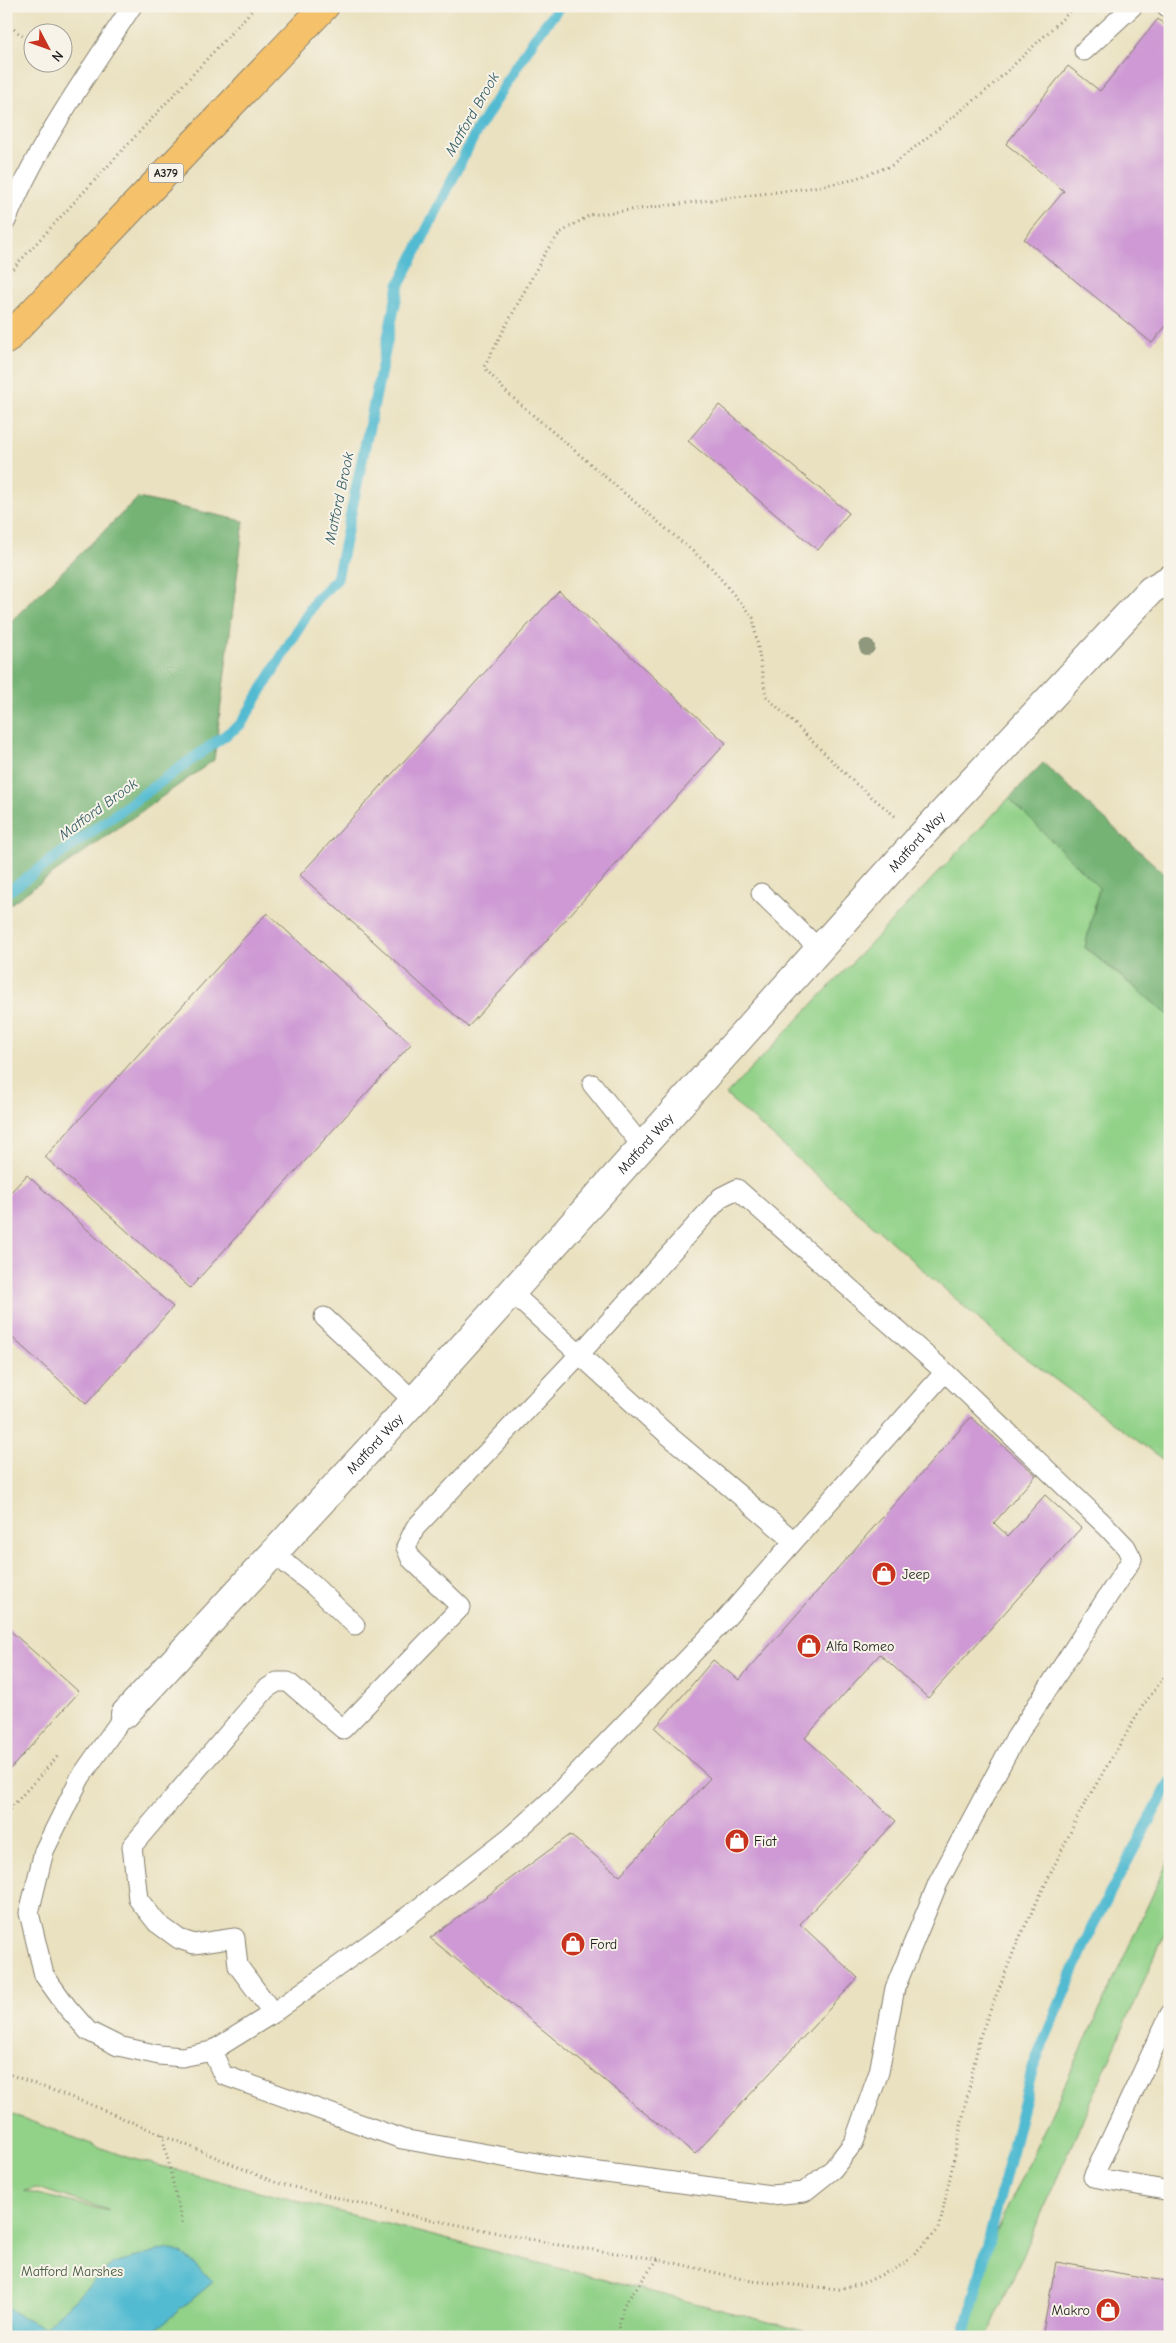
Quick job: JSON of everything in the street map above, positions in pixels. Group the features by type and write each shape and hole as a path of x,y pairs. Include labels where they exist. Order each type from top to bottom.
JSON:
{"main road":[{"name":"A379","path":"6,340 325,6"}],"street":[{"name":"Matford Way","path":"125,1714 414,1401 920,837 1151,590 1170,579"}],"lane":[{"path":"6,221 19,190 82,82 132,6"},
{"path":"1084,51 1133,6"},
{"path":"1166,6 1170,9"},
{"path":"761,894 819,949"},
{"path":"592,1084 642,1146"},
{"path":"212,2051 223,2075 402,2139 554,2166 771,2195 804,2192 833,2169 854,2142 879,2072 895,1988 938,1883 1013,1742 1132,1559 1126,1546 945,1372 737,1189 721,1197 579,1355 415,1528 406,1547 411,1559 462,1607 343,1729 288,1682 277,1682 266,1689 132,1846 138,1898 157,1923 179,1939 194,1944 235,1938 238,1966 273,2013"},
{"path":"511,1292 579,1355 794,1542"},
{"path":"324,1317 414,1401"},
{"path":"125,1714 80,1778 44,1851 28,1913 44,1975 67,2007 88,2031 118,2046 159,2055 182,2057 212,2051 273,2013 484,1859 544,1807 721,1624 945,1372"},
{"path":"273,1553 313,1585 355,1625"},
{"path":"1170,2014 1093,2177 1170,2191"}],"path":[{"path":"6,276 256,6"},
{"path":"920,837 856,784 766,696 752,618 711,567 506,392 484,367 545,253 560,233 573,224 590,215 848,181 891,166 987,90 1076,6"},
{"path":"6,23 22,35"},
{"path":"6,2073 162,2133 277,2182 414,2216 560,2245 658,2259 751,2281 839,2289 866,2282 904,2264 939,2229 980,2036 1017,1943 1081,1810 1142,1707 1170,1670"},
{"path":"162,2133 182,2223"},
{"path":"624,2337 618,2326 623,2306 658,2259"}],"green space":[{"path":"138,498 244,521 214,760 6,907 6,626"},
{"path":"1043,763 1170,879 1170,1016 1085,947 1099,888 1009,798"},
{"path":"1009,798 1099,888 1085,948 1170,1016 1170,1465 1002,1340 726,1095"},
{"path":"1170,1857 1170,1922 987,2337 958,2337 982,2264"},
{"name":"Matford Marshes","path":"6,2112 126,2157 827,2337 6,2337","holes":["37,2188 109,2211 24,2191"]}],"water":[{"path":"169,2249 182,2253 213,2282 147,2337 6,2337 6,2308 44,2328 113,2263"}],"building":[{"path":"1158,19 1170,29 1170,321 1152,343 1024,239 1064,191 1006,144 1068,66 1100,91"},
{"path":"719,405 849,513 818,550 688,441"},
{"path":"559,591 726,743 468,1027 300,875"},
{"path":"267,913 411,1044 190,1288 45,1157"},
{"path":"27,1175 173,1307 86,1404 6,1332 6,1197"},
{"path":"971,1417 1036,1475 994,1523 1008,1536 1045,1495 1081,1528 928,1698 880,1654 805,1738 896,1821 800,1924 858,1978 695,2154 430,1938 570,1835 620,1876 710,1778 655,1728 713,1660 739,1680"},
{"path":"6,1627 79,1692 6,1774"},
{"name":"Makro","path":"1056,2262 1170,2282 1170,2337 1042,2337"}],"waterway":[{"name":"Matford Brook","path":"6,893 241,724 317,598 337,579 399,285 475,134 534,39 560,6"},
{"path":"964,2337 1033,2067 1092,1927 1170,1782"}],"place":[{"name":"Jeep","path":"884,1574"},
{"name":"Alfa Romeo","path":"809,1646"},
{"name":"Fiat","path":"737,1841"},
{"name":"Ford","path":"573,1944"},
{"name":"Makro","path":"1108,2310"}]}
